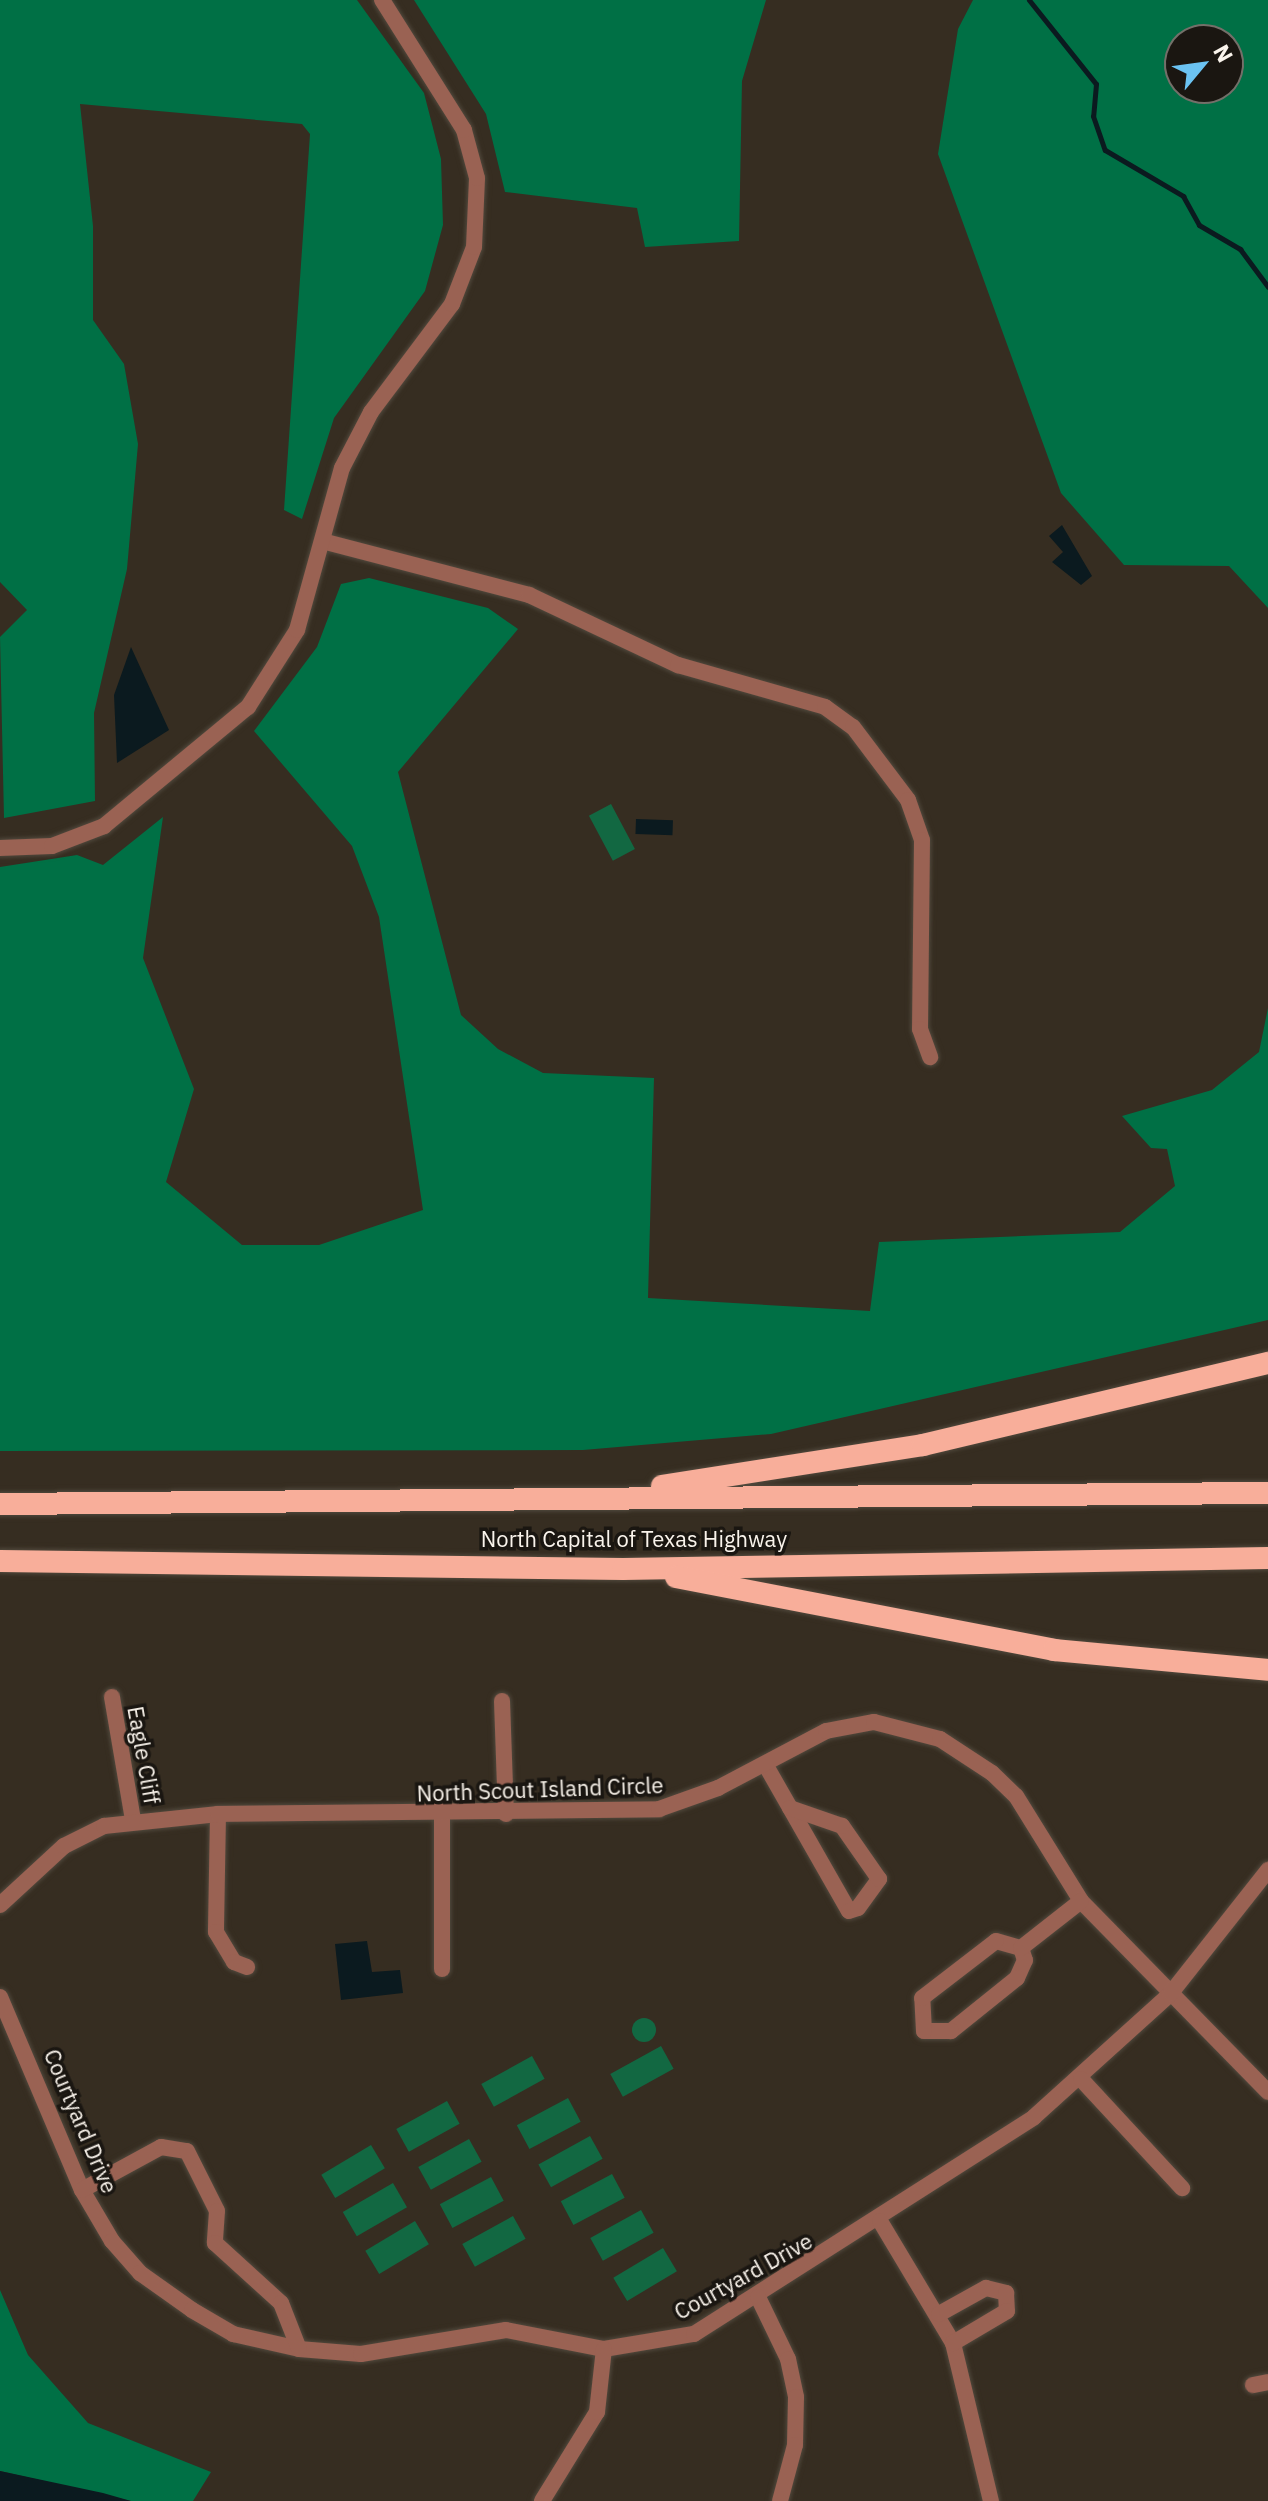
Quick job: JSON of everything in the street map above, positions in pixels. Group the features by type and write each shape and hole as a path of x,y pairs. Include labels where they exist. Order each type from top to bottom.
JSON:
{"highway":[{"path":"597,1497 923,1445 1268,1363"},
{"path":"1211,1376 1268,1370"},
{"name":"North Capital of Texas Highway","path":"0,1504 1268,1493"},
{"name":"North Capital of Texas Highway","path":"0,1561 623,1569 1268,1558"},
{"path":"623,1569 807,1598 1054,1650 1268,1670"}],"street":[{"path":"0,848 52,846 104,826 248,707 297,630 326,542 342,468 371,412 452,304 474,247 477,178 464,130 382,0"},
{"path":"326,542 529,595 678,665 825,707 853,727 908,800 922,840 920,1029 930,1057"},
{"name":"Eagle Cliff","path":"112,1697 133,1820"},
{"path":"502,1701 506,1814"},
{"name":"North Scout Island Circle","path":"0,1905 64,1846 133,1820 218,1814 442,1816 659,1809 850,1724 874,1722 940,1739 1016,1796 1081,1901 1268,2092"},
{"path":"765,1764 790,1808 849,1911 858,1908 879,1879 842,1826 790,1808"},
{"path":"218,1814 216,1932 234,1962 247,1967"},
{"path":"442,1816 442,1969"},
{"name":"Courtyard Drive","path":"0,1997 82,2190 140,2273 233,2334 299,2349 361,2354 506,2330 604,2349 694,2334 880,2221 1081,2079 1171,1993 1268,1870"},
{"path":"1021,1948 1081,1901"},
{"path":"996,1941 1021,1948 1025,1960 1017,1978 951,2031 924,2031 922,1998 996,1941"},
{"path":"1081,2079 1182,2188"},
{"path":"82,2190 161,2147 187,2151 217,2211 215,2243 281,2303 299,2349"},
{"path":"880,2221 939,2314 953,2343 991,2501"},
{"path":"939,2314 986,2288 1006,2293 1007,2311 953,2343"},
{"path":"758,2297 788,2359 796,2397 795,2445 780,2501"},
{"path":"542,2501 597,2412 604,2349"}],"green space":[{"path":"0,0 357,0 424,93 441,159 443,225 425,291 334,418 302,519 284,510 310,134 302,124 80,104 93,226 93,320 124,364 138,444 127,569 94,713 95,801 4,818 0,637 27,610 0,582"},
{"path":"414,0 766,0 742,81 739,241 645,247 637,208 505,192 486,114"},
{"path":"973,0 1268,0 1268,608 1229,566 1124,565 1061,493 938,154 958,29"},
{"path":"369,578 488,608 518,629 398,772 461,1015 498,1049 543,1073 654,1078 648,1298 870,1311 879,1242 1120,1232 1175,1186 1167,1149 1151,1148 1122,1116 1212,1090 1259,1052 1268,1008 1268,1320 771,1434 583,1450 0,1451 0,867 77,855 103,865 163,817 143,958 194,1089 166,1182 242,1245 319,1245 423,1210 379,917 352,846 254,731 317,647 341,584"},
{"path":"611,804 635,849 613,861 589,816"},
{"path":"644,2018 653,2021 656,2030 653,2039 644,2042 635,2039 632,2030 635,2021"},
{"path":"661,2046 674,2069 623,2097 610,2074"},
{"path":"532,2056 545,2079 494,2107 481,2084"},
{"path":"568,2098 581,2122 529,2149 517,2125"},
{"path":"447,2101 460,2124 409,2152 396,2129"},
{"path":"590,2136 603,2159 551,2187 538,2165"},
{"path":"469,2139 482,2162 431,2190 418,2167"},
{"path":"371,2145 385,2168 335,2198 321,2175"},
{"path":"612,2174 625,2198 573,2225 561,2201"},
{"path":"491,2177 504,2201 452,2228 440,2204"},
{"path":"393,2183 407,2207 357,2236 343,2212"},
{"path":"641,2210 654,2233 603,2261 590,2238"},
{"path":"513,2216 526,2239 475,2267 462,2244"},
{"path":"415,2221 429,2244 379,2274 365,2251"},
{"path":"663,2248 677,2271 627,2301 613,2278"},
{"path":"0,2290 28,2355 88,2423 211,2472 193,2501 131,2501 0,2471"}],"shaded area":[{"path":"1062,525 1092,576 1081,585 1052,562 1063,552 1049,536"},
{"path":"131,647 169,730 117,763 114,695"},
{"path":"636,819 673,820 672,835 635,834"},
{"path":"367,1941 372,1972 400,1970 403,1993 341,2000 335,1944"},
{"path":"0,2471 103,2493 131,2501 0,2501"}],"waterway":[{"path":"1029,0 1096,84 1093,116 1105,150 1183,196 1199,225 1240,249 1268,287"}]}
